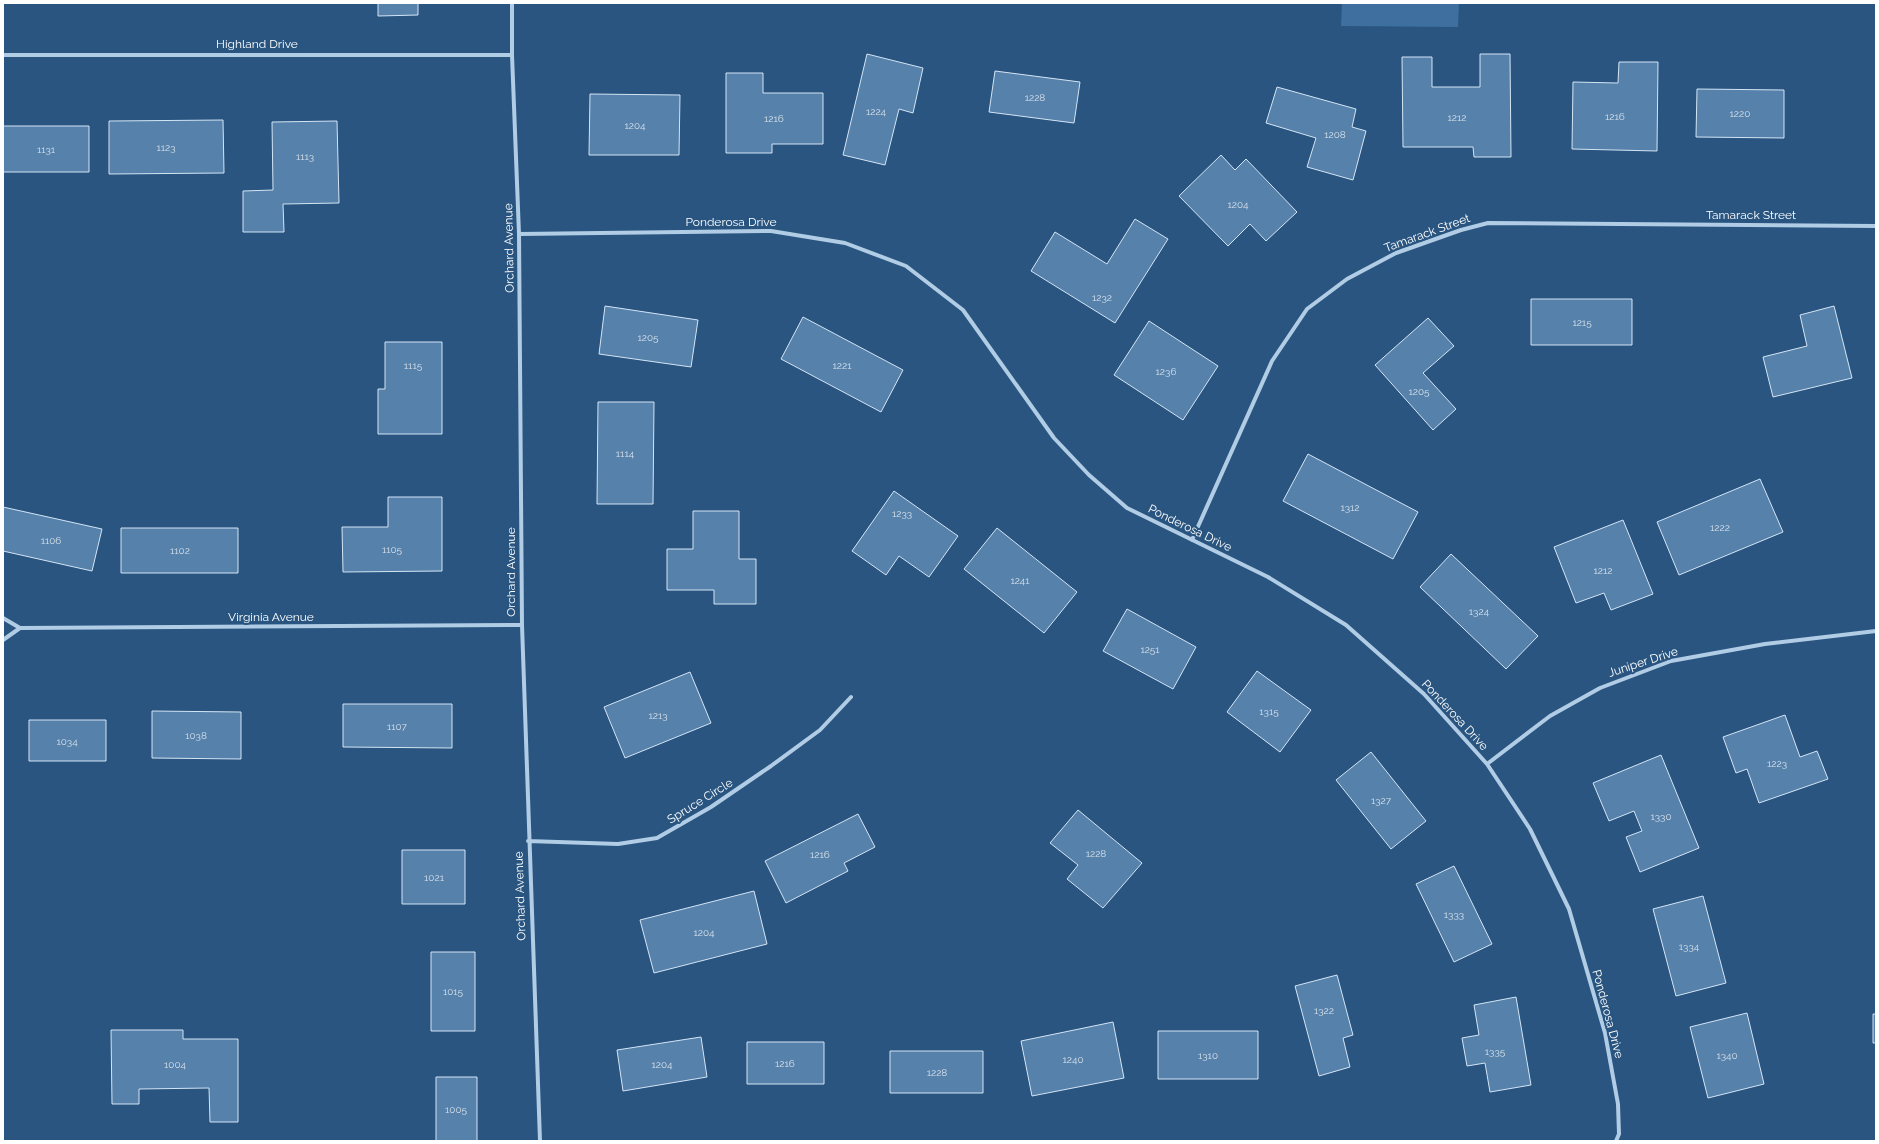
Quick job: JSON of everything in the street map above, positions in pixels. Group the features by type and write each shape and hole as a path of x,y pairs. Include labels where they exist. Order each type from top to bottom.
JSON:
{"street":[{"name":"Orchard Avenue","path":"512,3 512,55 519,234 522,626 528,841 540,1141"},
{"name":"Highland Drive","path":"3,55 512,55"},
{"name":"Tamarack Street","path":"1192,540 1272,361 1307,309 1347,278 1396,253 1460,230 1488,224 1876,226"},
{"name":"Ponderosa Drive","path":"519,234 771,230 845,243 906,266 963,310 1054,438 1089,475 1126,508 1268,576 1346,626 1424,694 1487,764 1530,828 1568,909 1605,1033 1618,1104 1619,1134 1616,1141"},
{"path":"3,618 20,628 3,640"},
{"name":"Virginia Avenue","path":"20,628 522,626"},
{"name":"Juniper Drive","path":"1487,764 1550,716 1600,688 1671,661 1765,644 1876,631"},
{"name":"Spruce Circle","path":"528,841 618,844 657,838 711,807 771,766 820,730 851,697"}],"shaded area":[{"path":"1342,3 1459,3 1458,27 1341,26"}],"building":[{"path":"378,3 418,3 418,15 378,16"},
{"path":"867,54 923,68 913,113 899,109 885,165 843,155"},
{"path":"1480,54 1510,54 1511,157 1474,157 1473,147 1403,147 1402,57 1432,57 1432,87 1480,87"},
{"path":"1619,62 1658,62 1657,151 1572,149 1573,82 1618,83"},
{"path":"995,71 1080,82 1074,123 989,112"},
{"path":"726,73 763,73 763,93 823,93 823,144 772,144 772,153 726,153"},
{"path":"1277,87 1356,109 1352,127 1366,131 1353,180 1307,167 1316,138 1266,123"},
{"path":"1697,89 1784,90 1784,138 1696,137"},
{"path":"590,94 680,95 679,155 589,155"},
{"path":"223,120 224,173 109,174 109,121"},
{"path":"337,121 339,203 283,204 284,232 243,232 243,191 273,190 272,122"},
{"path":"3,126 89,126 89,172 3,172"},
{"path":"1221,155 1235,170 1246,159 1297,212 1266,241 1250,224 1228,246 1179,196"},
{"path":"1135,219 1168,239 1115,323 1031,271 1055,232 1107,264"},
{"path":"1531,299 1632,299 1632,345 1531,345"},
{"path":"605,306 698,320 691,367 599,354"},
{"path":"1834,306 1852,378 1773,397 1763,357 1807,346 1800,315"},
{"path":"803,317 903,370 881,412 781,359"},
{"path":"1428,318 1454,346 1423,373 1456,409 1433,430 1375,365"},
{"path":"1149,321 1218,366 1183,420 1114,375"},
{"path":"385,342 442,342 442,434 378,434 378,389 385,389"},
{"path":"598,402 654,402 653,504 597,504"},
{"path":"1308,454 1418,512 1393,559 1283,501"},
{"path":"1760,479 1783,532 1679,575 1657,522"},
{"path":"894,491 958,536 929,577 899,556 886,575 852,551"},
{"path":"388,497 442,497 442,571 343,572 342,527 388,527"},
{"path":"3,507 102,529 92,571 3,551"},
{"path":"693,511 739,511 739,559 756,559 756,604 714,604 714,590 667,590 667,549 693,549"},
{"path":"1623,520 1653,594 1611,610 1604,593 1576,603 1554,547"},
{"path":"121,528 238,528 238,573 121,573"},
{"path":"997,528 1077,592 1044,633 964,569"},
{"path":"1451,554 1538,636 1506,669 1420,587"},
{"path":"1127,609 1196,647 1173,689 1103,651"},
{"path":"1257,671 1311,710 1280,752 1227,712"},
{"path":"690,672 711,723 625,758 604,707"},
{"path":"343,704 452,704 452,748 343,747"},
{"path":"152,711 241,712 241,759 152,758"},
{"path":"1785,715 1800,757 1817,751 1828,779 1759,803 1747,769 1736,773 1723,737"},
{"path":"29,720 106,720 106,761 29,761"},
{"path":"1371,752 1426,821 1391,849 1336,780"},
{"path":"1661,755 1699,848 1640,872 1626,837 1642,831 1634,811 1609,821 1593,783"},
{"path":"1078,810 1142,863 1103,908 1067,879 1078,865 1050,843"},
{"path":"858,814 875,847 844,863 848,871 786,903 765,861"},
{"path":"402,850 465,850 465,904 402,904"},
{"path":"1454,866 1492,944 1454,962 1416,884"},
{"path":"754,891 767,944 654,973 640,920"},
{"path":"1703,896 1726,983 1676,996 1653,909"},
{"path":"431,952 475,952 475,1031 431,1031"},
{"path":"1337,975 1353,1035 1343,1038 1350,1067 1319,1076 1295,986"},
{"path":"1516,997 1531,1085 1490,1092 1485,1063 1467,1066 1462,1038 1479,1035 1474,1005"},
{"path":"1747,1013 1764,1084 1708,1098 1690,1027"},
{"path":"1873,1014 1876,1014 1876,1043 1873,1043"},
{"path":"1113,1022 1124,1078 1032,1096 1021,1041"},
{"path":"111,1030 183,1030 183,1039 238,1039 238,1122 210,1122 209,1088 139,1089 139,1104 112,1104"},
{"path":"1158,1031 1258,1031 1258,1079 1158,1079"},
{"path":"701,1037 707,1077 623,1091 617,1050"},
{"path":"747,1042 824,1042 824,1084 747,1084"},
{"path":"890,1051 983,1051 983,1093 890,1093"},
{"path":"436,1077 477,1077 477,1141 436,1141"}]}
